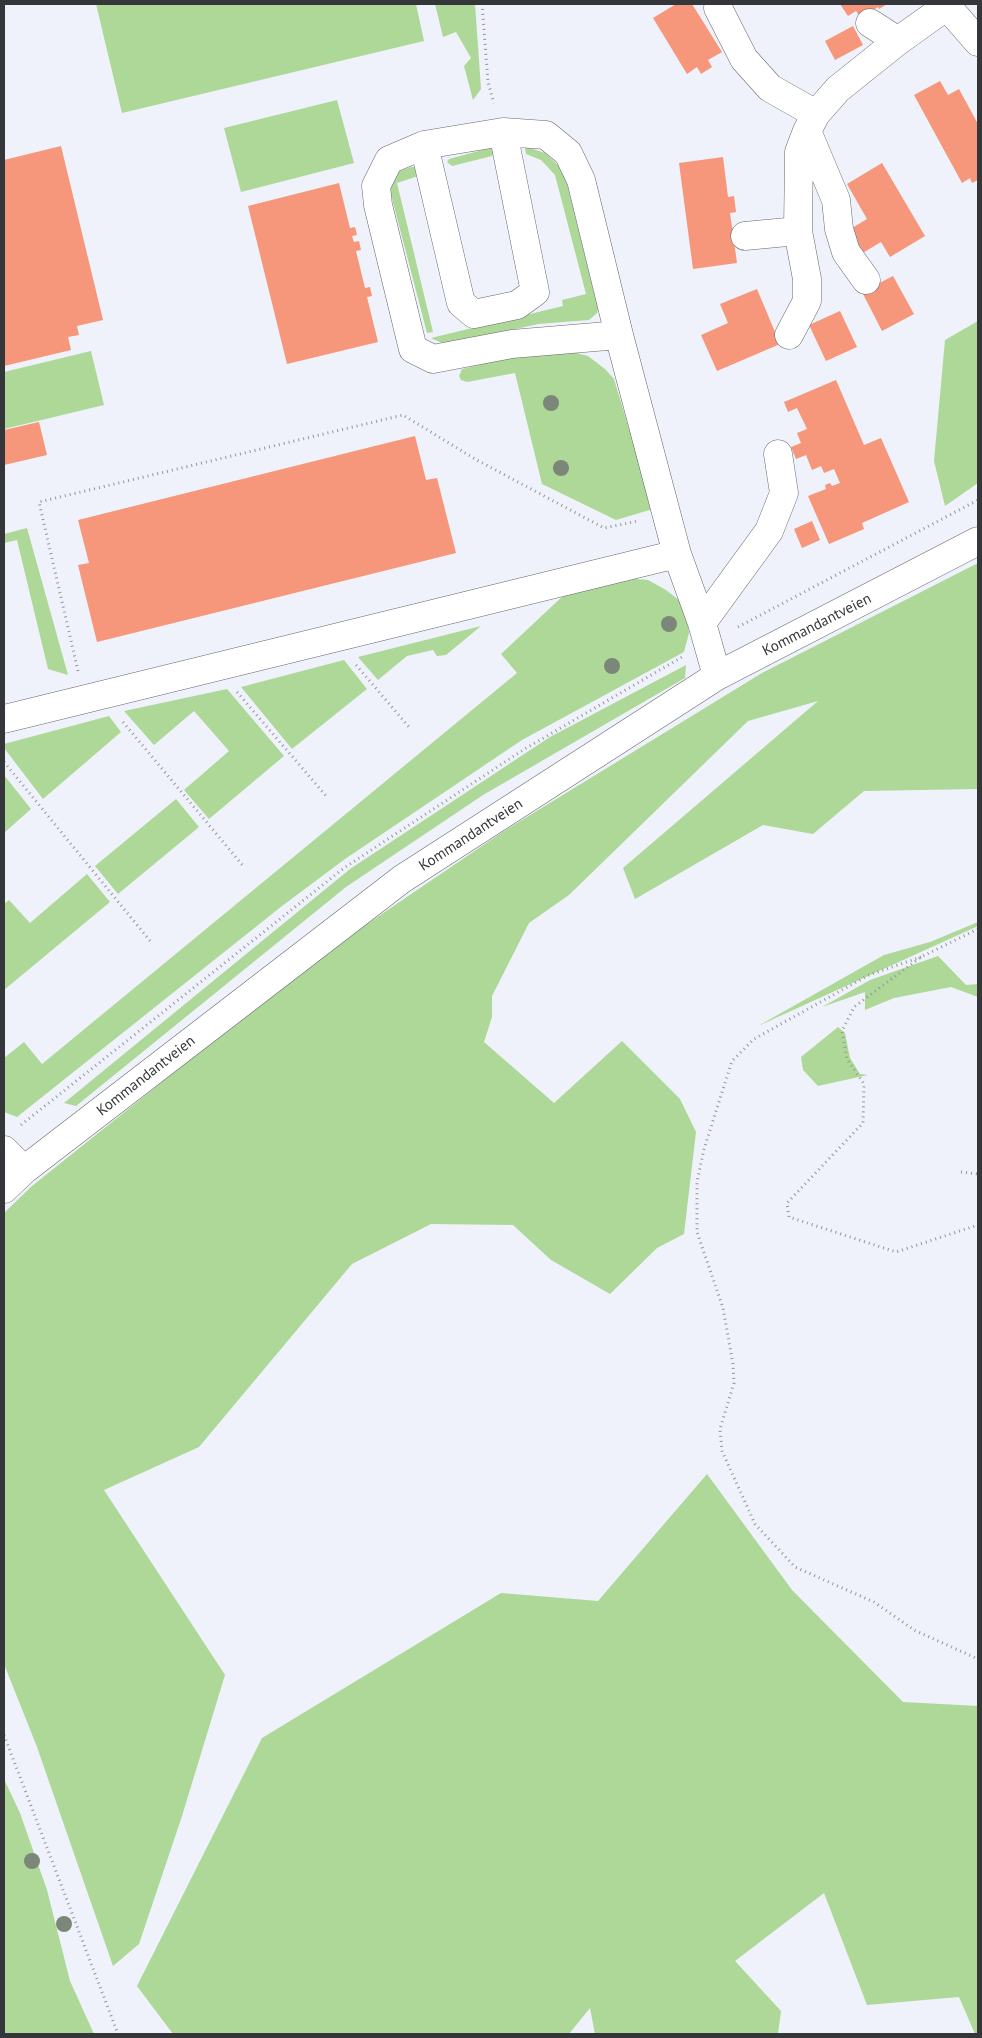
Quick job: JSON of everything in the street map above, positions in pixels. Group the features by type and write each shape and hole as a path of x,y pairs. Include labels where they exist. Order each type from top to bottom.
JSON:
{"street":[{"path":"789,335 807,301 807,279 798,231 799,152 812,122 838,89 946,5 978,42"},
{"path":"718,8 744,58 770,88 812,122 836,200 839,229 846,252 866,280"},
{"path":"870,23 898,41"},
{"path":"424,145 461,303 474,314 517,305 536,292 504,132"},
{"path":"619,335 512,344 433,359 413,349 378,205 376,186 389,160 424,145 504,132 546,136 568,153 581,180 676,554 702,623 717,676"},
{"path":"745,236 798,231"},
{"path":"702,623 769,531 784,493 778,454"},
{"name":"Kommandantveien","path":"4,1189 24,1170 402,879 717,676 978,541"},
{"path":"4,719 676,554"},
{"path":"4,1150 24,1170"}],"path":[{"path":"482,4 488,82 504,132"},
{"path":"79,674 39,502 403,415 475,460 604,528 666,515"},
{"path":"350,658 409,727"},
{"path":"233,688 327,797"},
{"path":"119,716 244,867"},
{"path":"4,762 151,942"},
{"path":"978,929 921,957 860,980 754,1039 732,1061 704,1149 697,1182 697,1232 723,1308 733,1364 734,1383 720,1429 722,1451 755,1524 795,1567 874,1602 914,1630 978,1659"},
{"path":"921,957 854,1007 842,1031 847,1059 864,1084 863,1123 787,1203 789,1217 896,1252 978,1224"},
{"path":"961,1172 978,1174"},
{"path":"4,1735 118,2034"}],"green space":[{"path":"96,4 416,4 424,41 122,113"},
{"path":"435,4 475,4 481,89 473,100 464,66 471,58 456,32 443,37"},
{"path":"337,100 354,163 241,192 224,128"},
{"path":"527,147 545,153 561,168 565,176 598,309 597,313 589,320 538,324 454,343 442,343 431,338 563,306 562,300 586,294 555,175 541,160 526,154 525,149"},
{"path":"490,148 494,153 492,156 452,166 447,162 449,159"},
{"path":"417,167 418,176 397,183 433,332 427,333 389,187 397,172"},
{"path":"978,321 978,483 945,506 934,461 945,340"},
{"path":"545,349 565,350 588,356 605,369 614,379 653,509 616,520 542,484 515,373 467,382 461,380 459,376 462,369"},
{"path":"91,351 104,405 4,429 4,372"},
{"path":"27,528 68,675 48,669 17,540 4,543 4,534"},
{"path":"978,563 978,789 864,791 813,834 763,825 635,899 623,868 818,701 748,721 569,895 529,923 492,996 492,1017 484,1042 554,1103 622,1041 680,1099 696,1132 684,1234 657,1248 610,1294 551,1260 513,1225 431,1224 352,1264 199,1447 104,1490 225,1675 182,1816 139,1944 113,1966 37,1747 4,1664 4,1213 32,1186 317,958 504,831 762,673"},
{"path":"626,578 648,580 666,590 684,604 689,633 684,652 522,740 345,859 282,906 17,1117 4,1112 4,1058 24,1042 42,1064 517,673 501,654 564,595"},
{"path":"481,626 446,655 437,656 433,650 407,656 378,680 358,657"},
{"path":"344,660 367,689 292,749 241,687"},
{"path":"686,665 685,678 483,795 346,887 76,1106 64,1103 350,869 550,737"},
{"path":"227,689 284,756 209,819 184,790 229,751 194,711 154,745 124,711"},
{"path":"109,716 121,732 43,799 4,748 4,744"},
{"path":"4,775 31,809 4,833"},
{"path":"176,799 199,827 118,894 95,866"},
{"path":"87,874 110,902 4,990 4,904 9,900 30,923"},
{"path":"978,922 978,926 758,1026 884,955 930,942"},
{"path":"938,956 966,985 978,984 978,997 951,987 894,998 865,1010 865,992 822,1007 870,980"},
{"path":"838,1027 845,1033 850,1058 860,1074 868,1075 818,1086 803,1070 801,1057"},
{"path":"707,1474 792,1590 903,1702 978,1706 978,2034 975,2034 959,1997 867,2005 824,1893 735,1961 781,2011 778,2034 595,2034 590,2008 569,2034 173,2034 137,1986 262,1738 501,1593 598,1601"},
{"path":"4,1779 20,1813 47,1890 70,1981 94,2034 4,2034"}],"building":[{"path":"676,4 692,4 722,52 708,60 712,67 701,74 697,67 687,74 653,18"},
{"path":"840,4 887,4 879,9 878,7 861,18 856,11 848,16"},
{"path":"853,26 863,45 835,60 825,41"},
{"path":"940,81 948,95 959,89 978,124 978,180 972,183 970,178 962,183 914,95"},
{"path":"61,146 103,320 77,326 79,335 68,337 71,350 4,366 4,160"},
{"path":"723,157 728,197 734,196 736,212 730,213 737,263 693,269 679,163"},
{"path":"882,163 925,236 890,257 881,242 861,254 847,231 867,219 847,184"},
{"path":"339,183 350,228 355,227 357,235 352,236 354,242 359,241 361,250 356,251 365,288 370,287 372,296 367,297 378,342 287,364 248,206"},
{"path":"893,276 914,314 882,331 862,292"},
{"path":"757,289 780,344 717,371 701,335 728,323 720,304"},
{"path":"840,311 857,347 826,361 809,325"},
{"path":"836,380 864,445 881,438 909,502 862,523 864,529 829,544 808,496 826,489 825,485 830,483 832,486 840,483 834,469 824,473 821,466 812,470 806,455 796,459 791,447 801,443 797,433 807,429 797,408 788,412 784,402"},
{"path":"39,422 47,455 4,465 4,430"},
{"path":"415,436 426,480 437,478 456,553 97,642 78,565 89,563 78,520"},
{"path":"812,521 820,540 802,548 794,529"}]}
